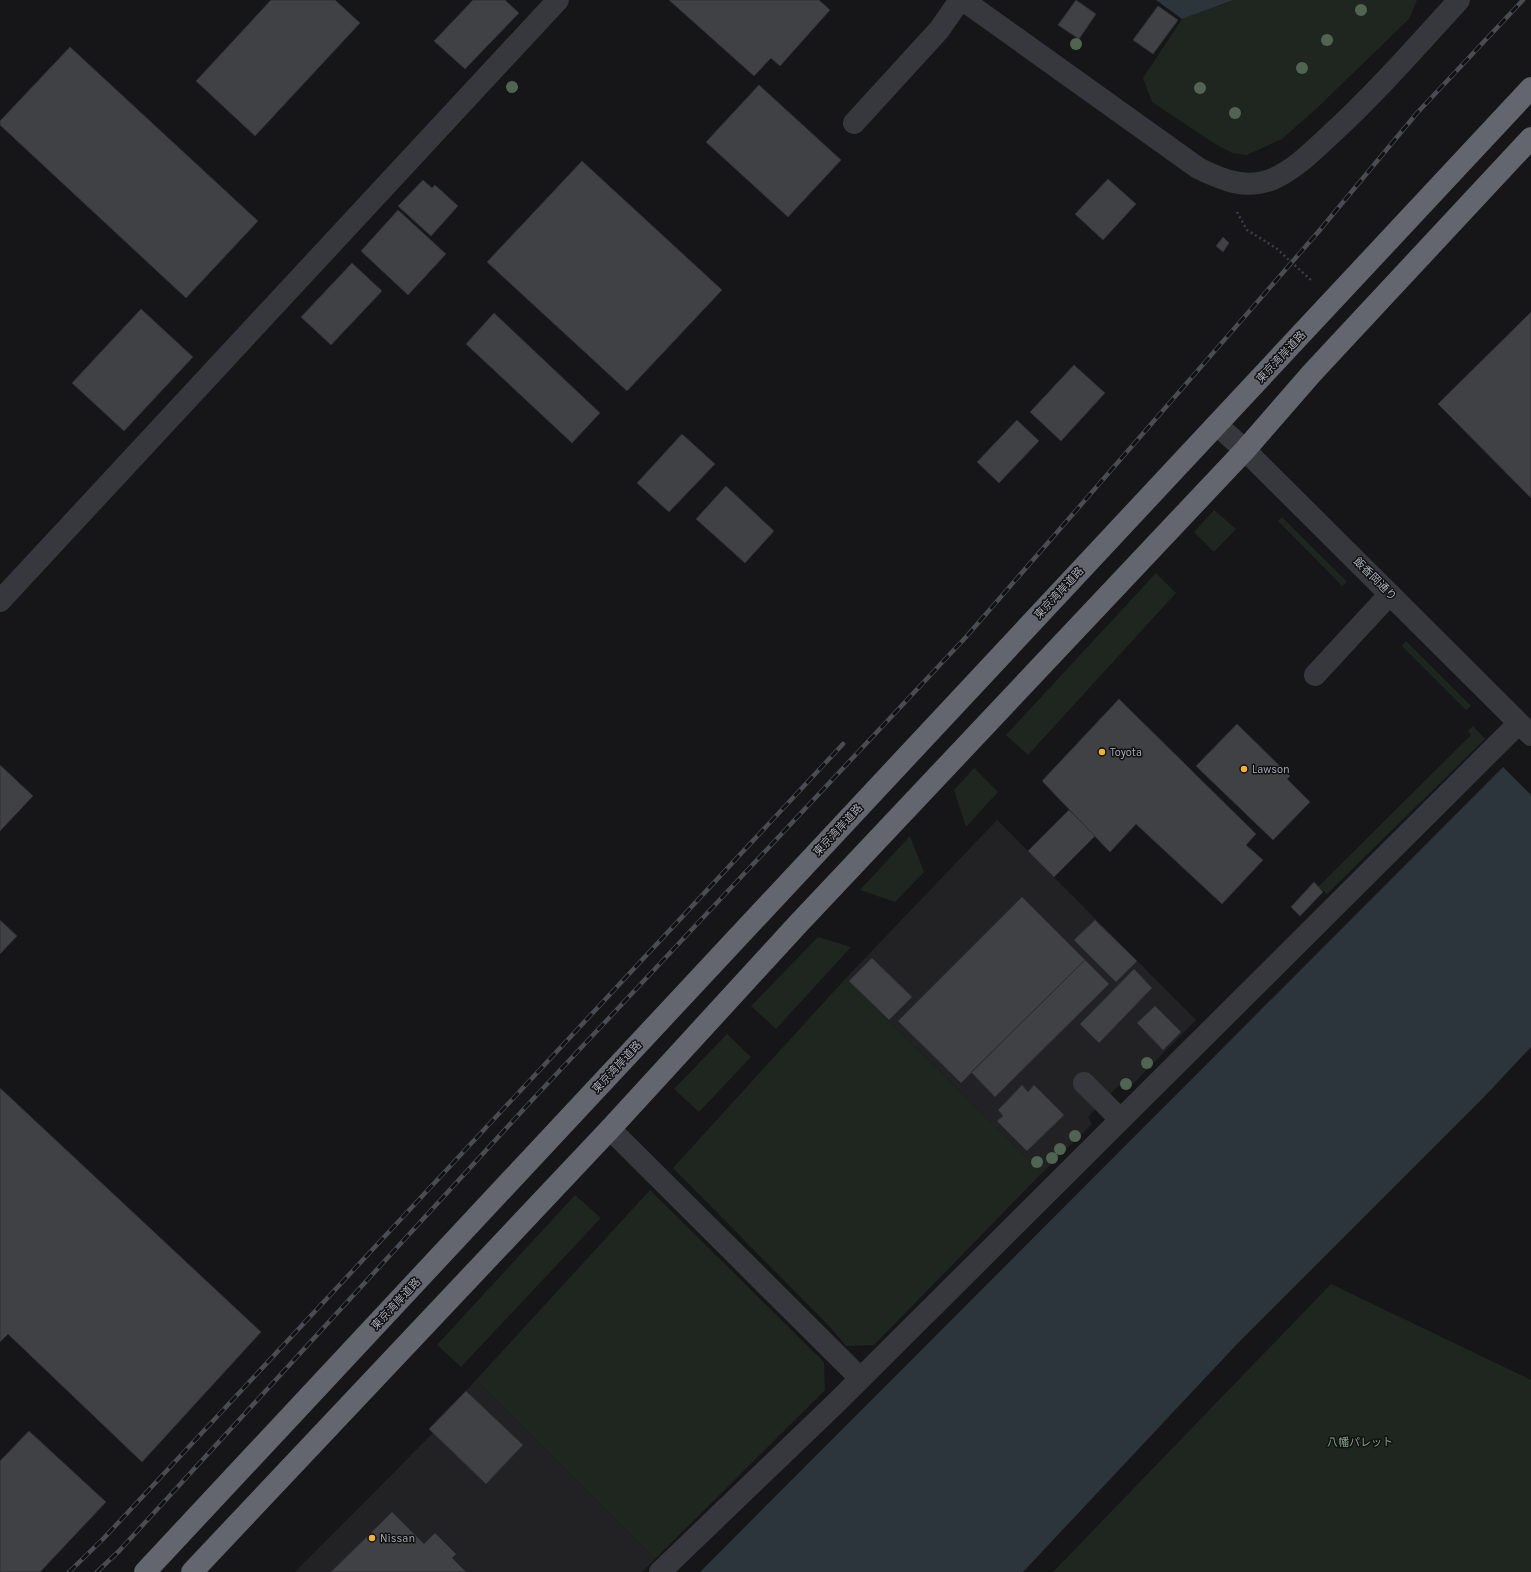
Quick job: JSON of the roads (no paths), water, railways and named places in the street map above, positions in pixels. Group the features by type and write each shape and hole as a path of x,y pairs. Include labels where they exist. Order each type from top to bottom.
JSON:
{"highway":[{"name":"東京湾岸道路","path":"145,1572 1531,88"},
{"path":"192,1572 610,1129 798,924 862,858 1245,450 1317,367 1531,138"}],"street":[{"path":"0,601 558,0"},
{"path":"854,123 939,30 962,0 1198,168 1220,180 1238,184 1255,183 1272,179 1304,159 1352,115 1459,0"},
{"name":"飯香岡通り","path":"1216,425 1245,450 1525,729"},
{"path":"1315,675 1390,594"},
{"path":"660,1572 837,1402 1120,1119 1525,729"},
{"path":"1084,1083 1120,1119"},
{"path":"610,1129 860,1378"}],"railway":[{"path":"97,1572 119,1551 534,1098 966,637 1319,231 1417,113 1523,0"},
{"path":"69,1572 104,1538 843,744"}],"place":[{"name":"Toyota","path":"1102,752"},
{"name":"Lawson","path":"1244,769"},
{"name":"Nissan","path":"372,1538"}],"park label":[{"name":"八幡パレット","path":"1360,1442"}]}
